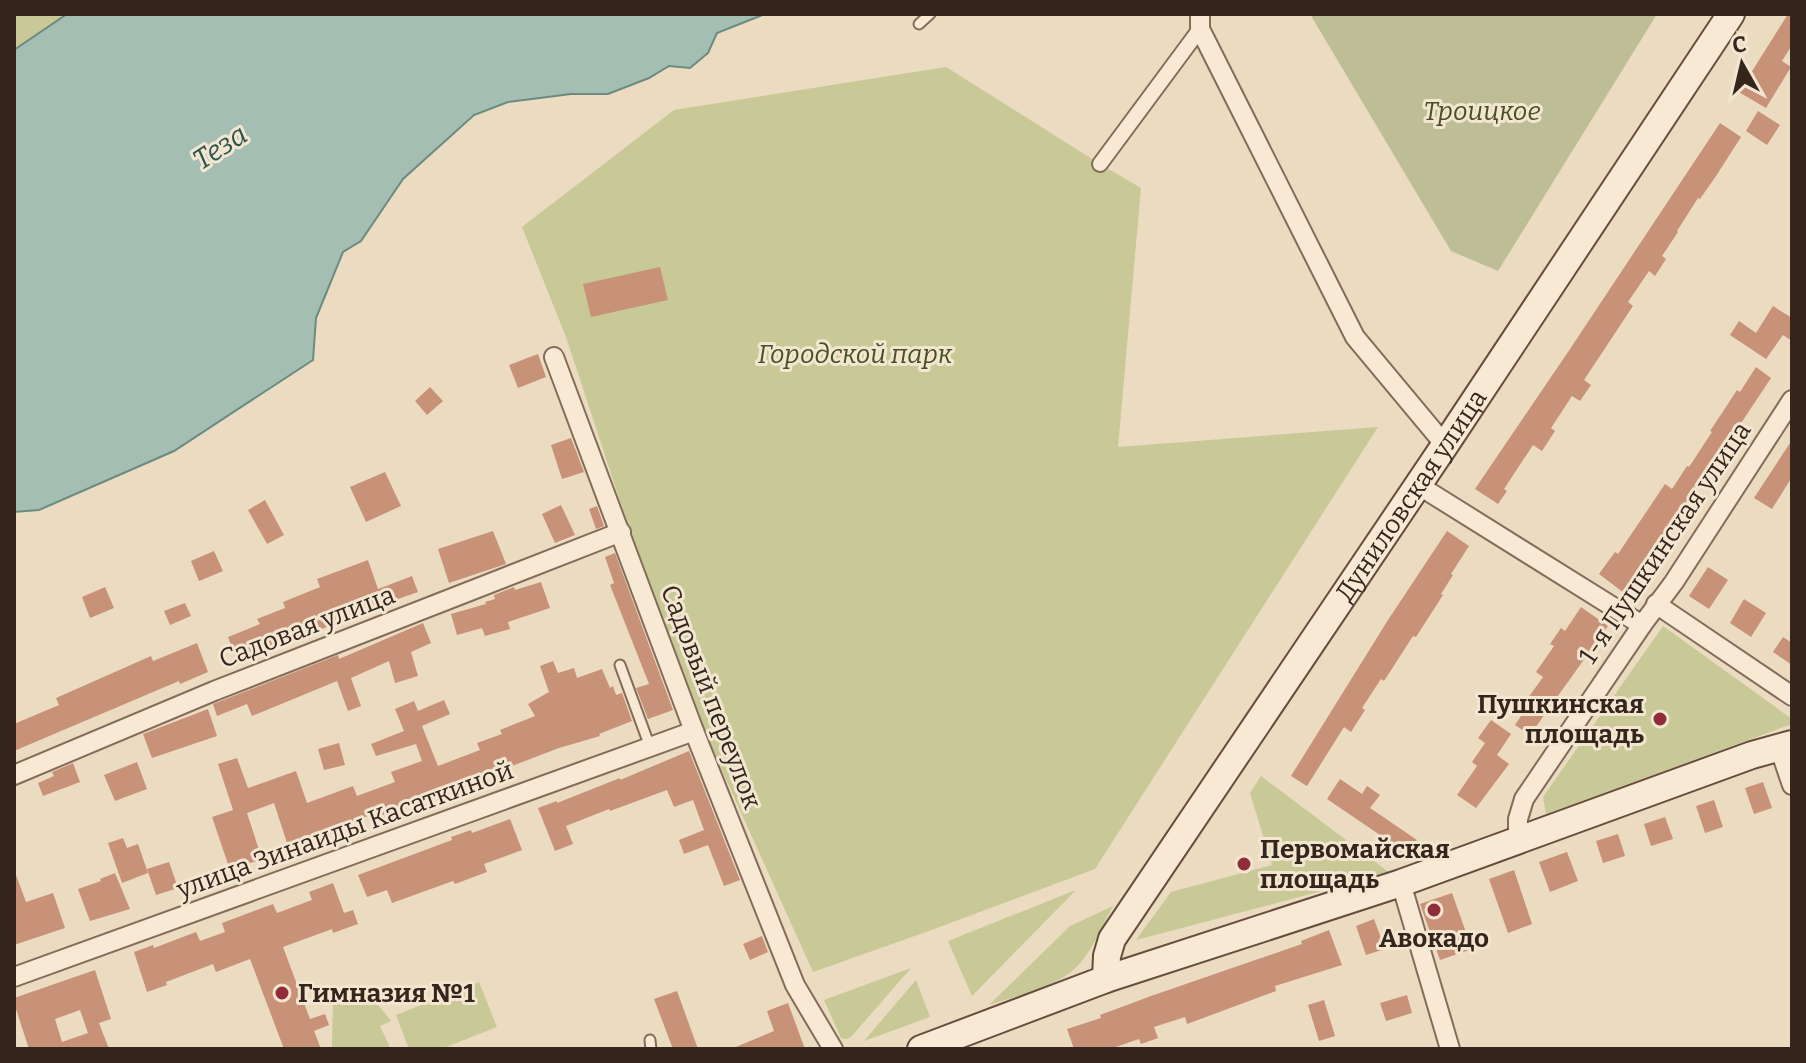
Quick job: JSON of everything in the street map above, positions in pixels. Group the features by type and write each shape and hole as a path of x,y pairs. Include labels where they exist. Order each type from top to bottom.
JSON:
{"main road":[{"name":"Дуниловская улица","path":"1106,979 1107,956 1112,939 1731,14"},
{"path":"921,1049 1106,979 1401,883 1785,745"}],"street":[{"path":"1100,164 1200,21 1355,337 1445,445"},
{"name":"Садовый переулок","path":"554,357 694,731 795,985 833,1049"},
{"name":"1-я Пушкинская улица","path":"1518,842 1518,819 1524,799 1674,582 1792,400"},
{"path":"1418,485 1642,625"},
{"name":"Садовая улица","path":"14,775 214,691 621,532"},
{"path":"1656,604 1792,696"},
{"name":"улица Зинаиды Касаткиной","path":"14,977 694,731"},
{"path":"1785,745 1792,785"},
{"path":"1401,883 1450,1049"}],"lane":[{"path":"919,24 930,14"},
{"path":"620,665 650,747"}],"green space":[{"path":"14,14 67,14 14,50"},
{"name":"Троицкое","path":"1310,14 1657,14 1498,271 1451,251"},
{"name":"Городской парк","path":"946,67 1141,188 1118,447 1378,427 1095,869 813,972 702,726 624,513 566,337 522,227 674,110"},
{"path":"1663,626 1792,719 1792,724 1546,814 1543,797"},
{"path":"1261,776 1390,873 1136,940 1171,892 1272,865 1250,793"},
{"path":"1076,890 972,996 948,941"},
{"path":"1113,906 1085,957 1066,976 1041,988 989,1005 1070,926"},
{"path":"911,968 851,1037 841,1038 824,1000"},
{"path":"916,980 930,1017 864,1041"},
{"path":"479,982 497,1027 441,1049 409,1049 396,1015"},
{"path":"366,990 391,1021 380,1026 389,1049 334,1049 333,997"}],"water":[{"name":"Теза","path":"67,14 765,14 717,33 708,53 690,68 669,66 649,78 608,94 571,94 508,102 474,115 403,179 361,241 343,252 316,318 313,360 174,451 39,510 14,512 14,50"}],"building":[{"path":"1788,14 1792,14 1792,45 1782,61 1791,67 1766,108 1737,91"},
{"path":"1758,111 1780,125 1767,145 1746,131"},
{"path":"1720,123 1741,137 1677,231 1662,256 1666,259 1655,276 1649,271 1628,302 1633,306 1584,380 1591,385 1580,401 1572,396 1551,428 1555,431 1542,451 1533,445 1504,489 1507,491 1498,504 1475,489"},
{"path":"660,267 668,300 591,317 583,284"},
{"path":"1773,306 1792,318 1792,341 1783,335 1766,359 1730,335 1739,321 1756,333"},
{"path":"538,354 546,377 518,388 509,365"},
{"path":"1756,367 1771,378 1645,568 1624,593 1599,574 1615,552 1618,554 1665,484 1672,489 1689,467 1737,390 1740,392"},
{"path":"430,387 443,401 427,415 415,401"},
{"path":"571,438 584,472 562,479 551,445"},
{"path":"1792,440 1792,477 1772,509 1754,498"},
{"path":"385,472 401,506 366,522 350,487"},
{"path":"265,500 284,535 267,544 248,510"},
{"path":"561,505 575,535 555,543 542,514"},
{"path":"597,506 604,526 596,529 589,509"},
{"path":"493,531 506,564 449,583 438,549"},
{"path":"1447,531 1469,546 1451,574 1443,595 1384,681 1381,679 1351,732 1344,727 1307,786 1291,776"},
{"path":"214,551 223,571 199,581 191,561"},
{"path":"615,553 673,710 648,719 636,688 649,684 610,585 614,583 605,557"},
{"path":"368,560 378,589 412,576 418,592 298,639 236,658 228,637 260,624 257,619 285,608 283,602 320,587 317,579"},
{"path":"1708,567 1728,580 1709,609 1689,596"},
{"path":"541,582 550,608 508,622 510,629 485,636 482,628 457,635 451,614 486,604 495,599 494,595 514,587 515,590"},
{"path":"105,587 114,608 90,618 82,597"},
{"path":"1744,599 1766,613 1751,637 1730,623"},
{"path":"185,603 191,616 170,625 164,611"},
{"path":"1581,607 1608,626 1530,735 1515,725 1543,677 1536,672 1554,646 1550,644 1561,628 1565,631"},
{"path":"423,623 431,643 411,652 418,676 395,683 389,661 351,678 361,706 348,711 337,681 252,716 247,704 217,716 213,704 338,655 339,659"},
{"path":"1783,637 1792,643 1792,665 1773,652"},
{"path":"197,643 208,672 180,684 179,681 14,751 14,724 59,705 56,698 151,656 153,661"},
{"path":"553,661 558,673 574,668 577,678 602,669 610,688 613,686 616,695 622,693 632,721 600,736 559,748 405,807 374,818 373,814 289,849 274,803 247,813 262,859 230,870 212,817 233,810 218,764 237,758 248,788 296,771 307,803 353,786 357,796 395,782 391,772 422,761 416,744 376,756 371,744 404,731 395,709 414,701 418,711 444,700 450,714 422,726 438,766 480,750 477,743 535,716 528,704 549,692 540,666"},
{"path":"208,709 217,736 152,758 143,734"},
{"path":"1491,720 1511,734 1497,755 1509,764 1476,808 1457,795 1477,766 1472,762 1485,743 1478,738"},
{"path":"339,743 345,765 324,770 318,749"},
{"path":"689,751 740,880 724,886 708,845 684,854 679,840 704,830 693,800 674,807 667,790 566,826 573,844 555,851 538,808 620,780"},
{"path":"137,762 147,789 115,801 104,775"},
{"path":"73,763 80,782 43,796 38,783 54,776 52,772"},
{"path":"1340,779 1362,794 1367,786 1380,795 1370,808 1417,840 1404,860 1376,841 1380,835 1327,799"},
{"path":"1763,782 1772,808 1754,814 1745,788"},
{"path":"1714,800 1723,827 1705,833 1696,806"},
{"path":"1665,817 1673,839 1651,846 1644,824"},
{"path":"510,819 522,850 484,864 487,872 392,903 387,890 367,897 358,875 452,840 451,837"},
{"path":"1618,834 1625,856 1603,863 1596,841"},
{"path":"123,838 127,848 138,844 148,873 122,883 108,843"},
{"path":"1567,852 1578,881 1550,892 1539,862"},
{"path":"169,862 178,888 156,895 147,869"},
{"path":"1514,870 1532,924 1508,933 1489,879"},
{"path":"115,873 130,909 90,921 78,889"},
{"path":"14,875 26,902 53,893 65,928 14,945"},
{"name":"Гимназия №1","path":"333,883 344,913 353,910 358,924 333,933 332,929 283,947 310,1019 325,1014 329,1025 314,1031 321,1049 284,1049 250,959 216,972 213,964 147,992 134,952 196,932 200,941 225,932 222,923 273,904 277,913 312,900 309,892"},
{"path":"1452,893 1472,949 1440,960 1420,904"},
{"path":"1374,919 1385,949 1366,955 1356,926"},
{"path":"1329,930 1342,965 1275,986 1276,991 1187,1024 1185,1017 1154,1027 1158,1038 1141,1044 1139,1039 1110,1049 1074,1049 1067,1029 1151,996 1302,944 1301,941"},
{"path":"762,936 768,952 750,960 743,944"},
{"path":"95,970 111,1019 99,1023 109,1049 29,1049 14,998","holes":["80,1010 88,1033 62,1042 55,1019"]},
{"path":"677,991 698,1049 673,1049 654,999"},
{"path":"1407,995 1412,1013 1386,1021 1380,1003"},
{"path":"1324,1000 1335,1036 1319,1041 1308,1005"},
{"path":"788,1003 805,1049 731,1049 774,1031 767,1011"}],"place":[{"name":"Пушкинская площадь","path":"1660,719"},
{"name":"Первомайская площадь","path":"1244,864"},
{"name":"Авокадо","path":"1434,910"},
{"name":"Гимназия №1","path":"282,993"}]}
